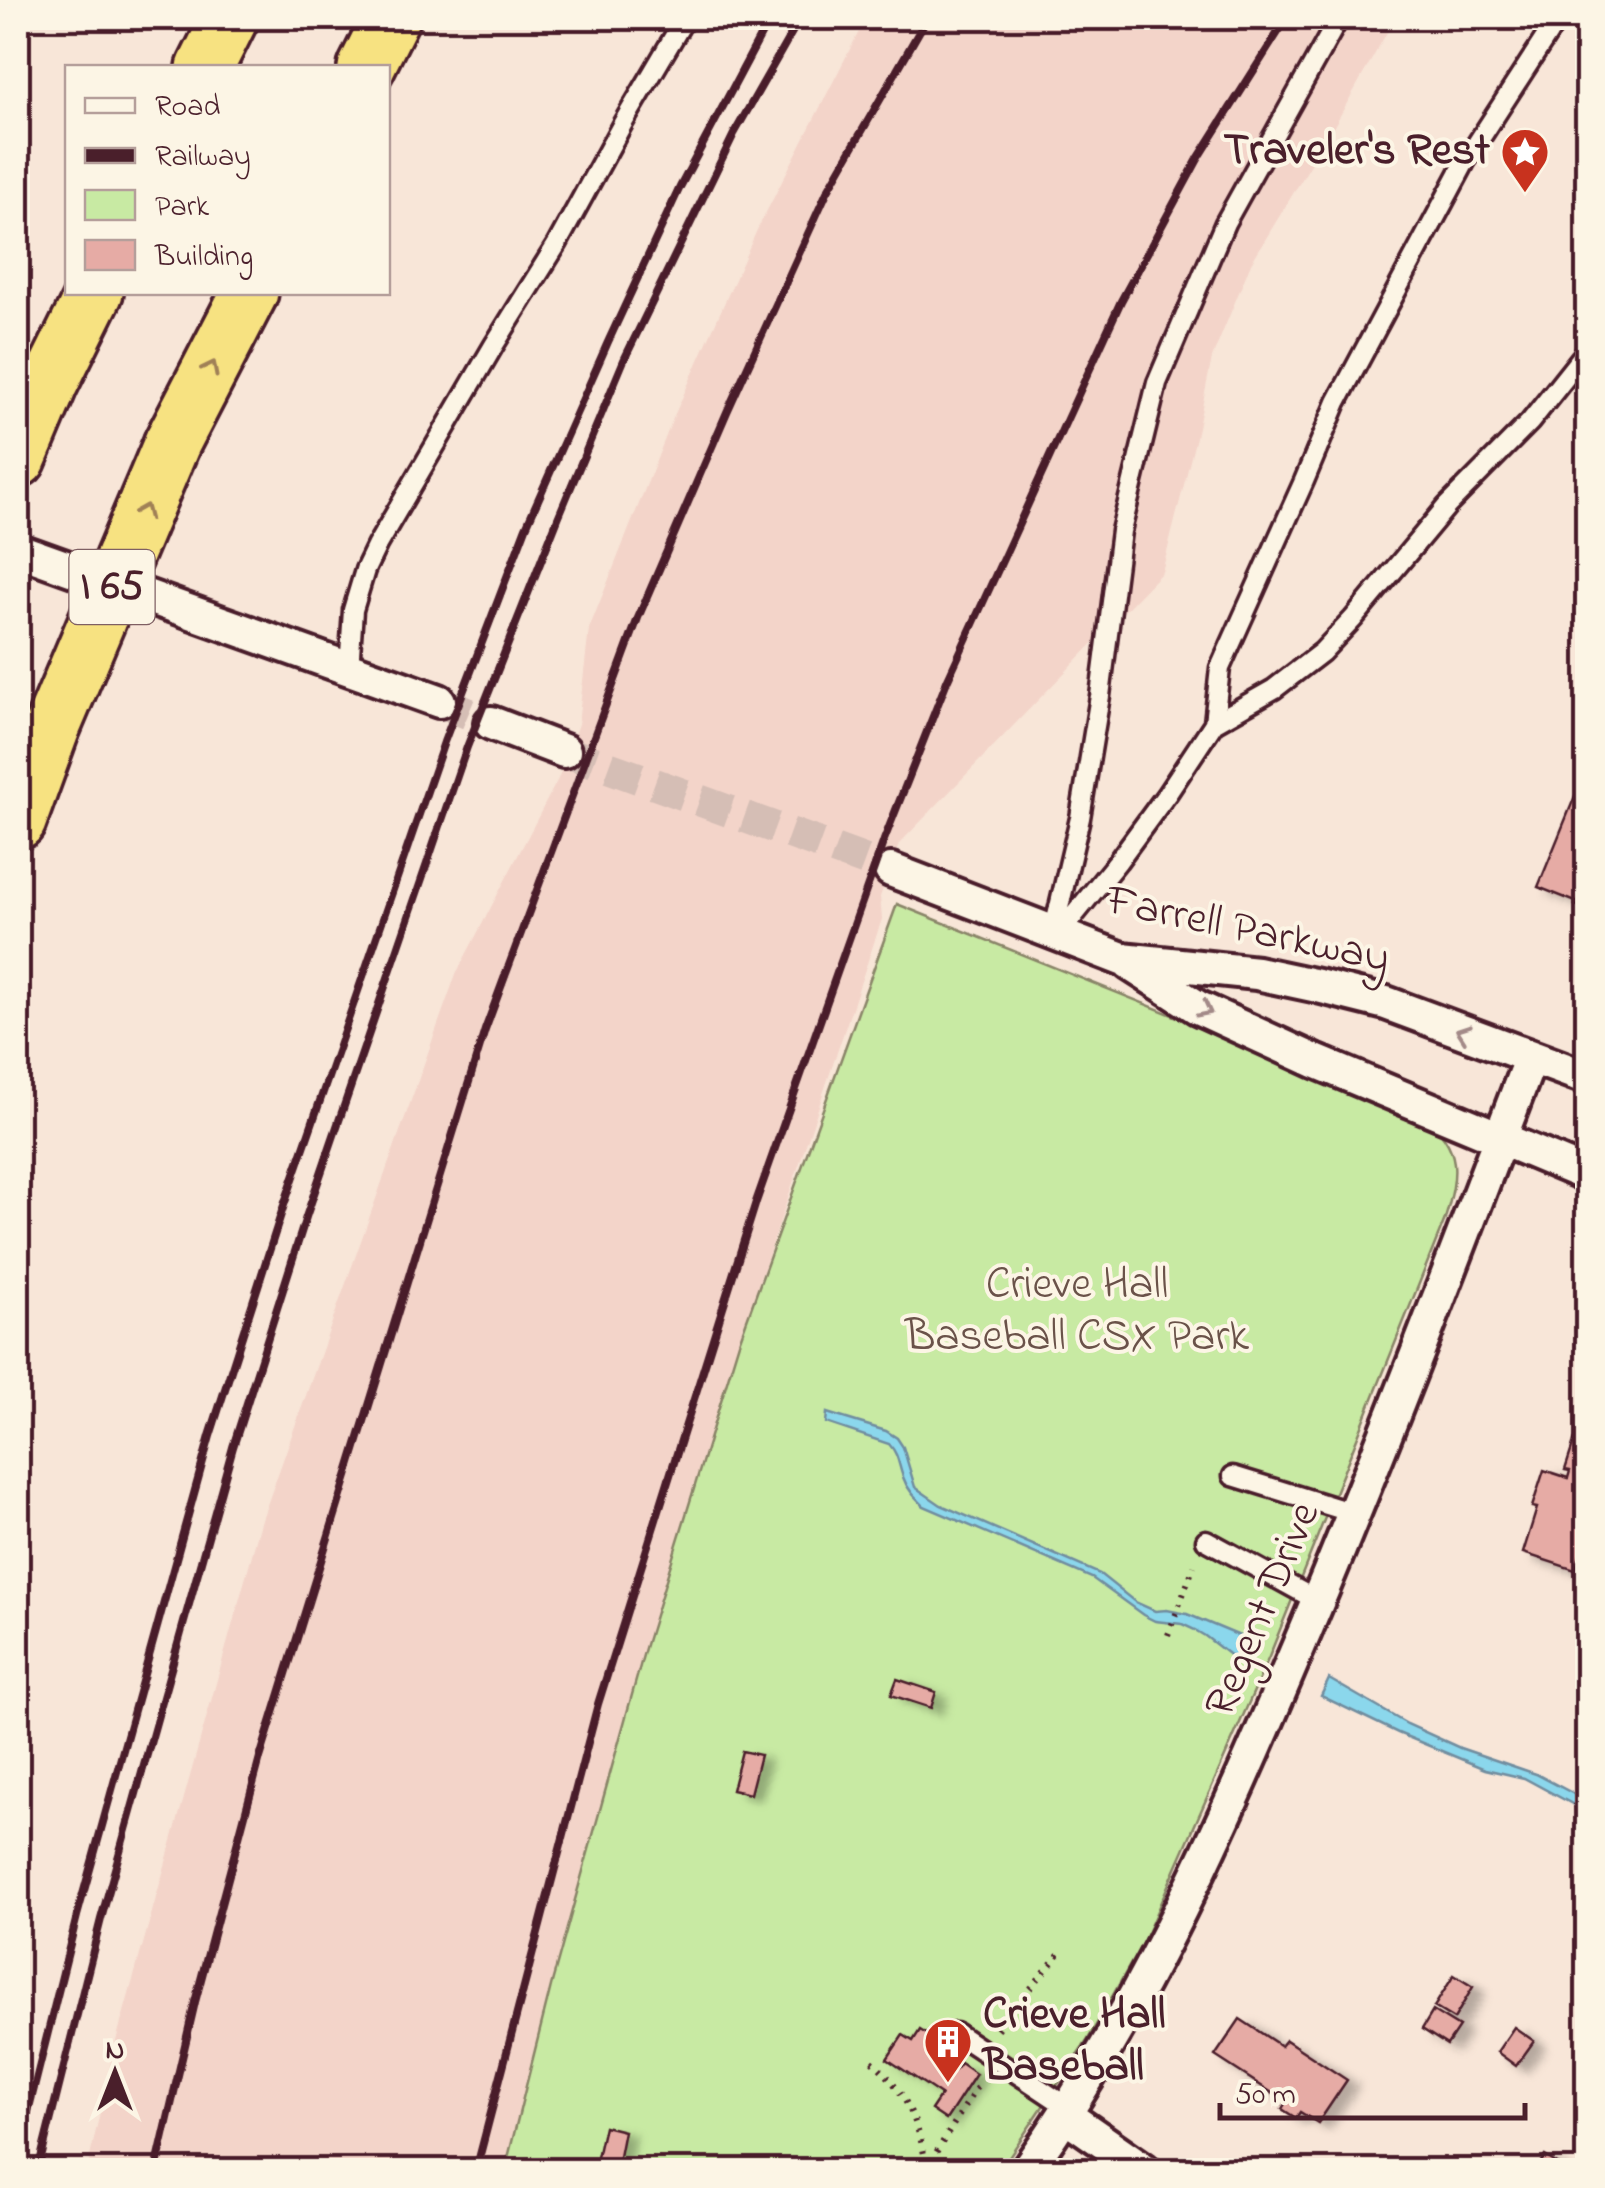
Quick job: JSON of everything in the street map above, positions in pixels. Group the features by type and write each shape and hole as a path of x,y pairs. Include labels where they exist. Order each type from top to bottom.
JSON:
{"highway":[{"path":"206,65 230,18"},
{"path":"368,65 392,18"},
{"path":"18,459 94,295"},
{"name":"I 65","path":"18,821 51,730 172,443 248,295"}],"street":[{"path":"18,550 439,701"},
{"path":"490,723 564,751"},
{"name":"Farrell Parkway","path":"891,870 1122,959 1257,973 1318,986 1386,1004 1588,1078"},
{"path":"1122,959 1197,1008 1588,1175"},
{"name":"Regent Drive","path":"1027,2170 1109,2044 1184,1906 1224,1822 1318,1601 1531,1057"},
{"path":"1067,2112 1144,2170"}],"lane":[{"path":"349,669 353,610 377,545 557,244 686,18"},
{"path":"1056,934 1100,696 1121,531 1157,383 1225,223 1339,18"},
{"path":"1056,934 1118,861 1214,723 1220,668 1337,402 1465,162 1558,18"},
{"path":"1214,723 1274,689 1322,652 1447,506 1530,422 1588,349"},
{"path":"1233,1476 1353,1513"},
{"path":"1206,1540 1318,1601"},
{"path":"956,2034 1067,2112"}],"path":[{"path":"1168,1635 1197,1560"},
{"path":"927,2168 988,2054 1059,1954"},
{"path":"872,2060 907,2101 920,2133 927,2168"}],"shaded area":[{"path":"866,18 1395,18 1251,263 1212,358 1162,572 899,844 880,897 882,919 739,1343 506,2170 87,2170 117,2037 262,1519 456,974 558,779 578,724 589,629 674,416 757,230"}],"green space":[{"name":"Crieve Hall Baseball CSX Park","path":"897,904 1423,1116 1445,1139 1454,1163 1453,1189 1445,1219 1269,1657 1144,1940 1087,2041 1000,2170 505,2170 551,1986 645,1648 740,1339"}],"water":[{"path":"827,1413 897,1438 915,1487 941,1505 1100,1574 1135,1602 1155,1611 1187,1614 1247,1639 1236,1660 1195,1630 1143,1615 1092,1578 924,1506 907,1485 889,1444 826,1423"},
{"path":"1329,1679 1407,1724 1460,1748 1536,1774 1587,1801 1587,1812 1524,1778 1485,1769 1321,1696"}],"building":[{"path":"1575,796 1588,801 1588,910 1538,887"},
{"path":"1588,1410 1588,1532 1575,1570 1523,1553 1544,1470 1568,1478 1570,1471 1565,1470"},
{"path":"897,1679 936,1692 931,1708 891,1695"},
{"path":"742,1751 760,1755 750,1794 732,1790"},
{"path":"1454,1975 1473,1987 1454,2019 1434,2007"},
{"path":"1433,2011 1459,2027 1447,2045 1422,2029"},
{"path":"1240,2019 1281,2046 1286,2040 1347,2080 1318,2123 1300,2112 1296,2118 1282,2109 1286,2102 1215,2056"},
{"path":"1514,2027 1534,2041 1516,2066 1497,2052"},
{"name":"Crieve Hall Baseball","path":"920,2030 936,2040 929,2052 955,2070 960,2063 976,2074 946,2120 931,2110 941,2095 887,2059 903,2035 913,2041"},
{"path":"604,2126 624,2131 617,2167 596,2162"},
{"path":"1545,2156 1567,2170 1535,2170"}],"tunnel":[{"path":"439,701 491,723"},
{"path":"564,751 891,870"}],"railway":[{"path":"18,2152 77,1916 210,1436 283,1208 444,742 526,527 608,342 680,187 770,18"},
{"path":"38,2170 101,1919 233,1447 306,1217 467,747 624,360 734,134 800,18"},
{"path":"156,2170 195,2002 260,1758 485,1030 638,618 727,412 827,192 927,18"},
{"path":"476,2170 598,1704 756,1202 884,840 947,681 1121,301 1198,159 1287,18"}],"place":[{"name":"Traveler's Rest","path":"1525,194"},
{"name":"Crieve Hall Baseball","path":"948,2084"}]}
